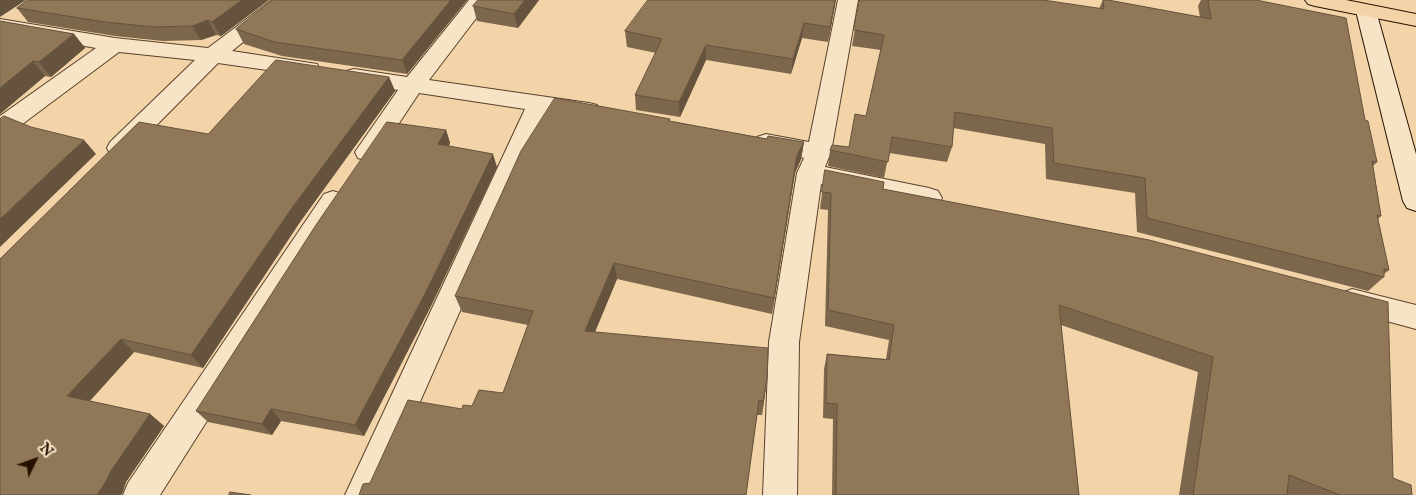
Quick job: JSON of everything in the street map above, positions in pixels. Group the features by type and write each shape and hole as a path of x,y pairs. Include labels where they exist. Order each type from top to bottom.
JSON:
{"main road":[{"path":"1315,0 1416,20"}],"street":[{"path":"103,165 213,54 285,0"},
{"path":"140,495 349,178 413,85 480,0"},
{"path":"780,495 784,342 815,163 848,0"},
{"path":"2,25 28,10"},
{"path":"1366,11 1416,201"},
{"path":"2,25 115,45 213,54 608,115"},
{"path":"0,128 115,45"},
{"path":"362,495 540,103"},
{"path":"742,138 815,163 954,204"},
{"path":"1329,295 1416,317"}],"building":[{"path":"28,0 242,0 212,22 208,20 192,26 154,27 105,22 17,8"},
{"path":"273,0 451,0 402,60 274,42 236,29"},
{"path":"478,0 525,0 514,14 473,6"},
{"path":"648,0 835,0 830,27 804,23 793,59 706,45 679,102 635,95 662,39 625,31"},
{"path":"860,0 1043,0 1104,9 1103,0 1108,0 1211,19 1208,0 1256,0 1346,18 1365,120 1368,121 1377,162 1372,161 1381,216 1377,215 1389,270 1384,269 1384,277 1147,218 1145,178 1054,163 1052,128 955,112 952,147 892,137 888,162 830,150 832,145 849,147 855,114 866,116 884,35 854,30"},
{"path":"0,21 74,34 39,62 33,61 0,88"},
{"path":"276,60 389,77 292,208 191,355 121,339 67,396 150,414 97,495 0,495 0,259 139,122 208,134"},
{"path":"555,98 767,139 768,136 804,142 797,155 774,298 614,263 585,331 768,348 767,379 763,401 759,400 746,495 359,495 363,484 370,483 408,400 462,409 463,405 472,406 479,390 503,393 533,311 455,296 521,151"},
{"path":"4,116 31,127 84,140 0,219 0,119"},
{"path":"387,122 446,130 438,144 493,154 425,294 355,425 271,409 262,424 196,411 316,225"},
{"path":"825,170 884,182 883,189 1149,240 1388,302 1393,478 1411,485 1412,495 1340,495 1289,475 1287,495 1193,495 1213,357 1059,305 1079,495 836,495 837,404 826,403 827,354 889,360 894,325 828,310 831,193 822,192"},
{"path":"230,492 251,495 229,495"}]}
